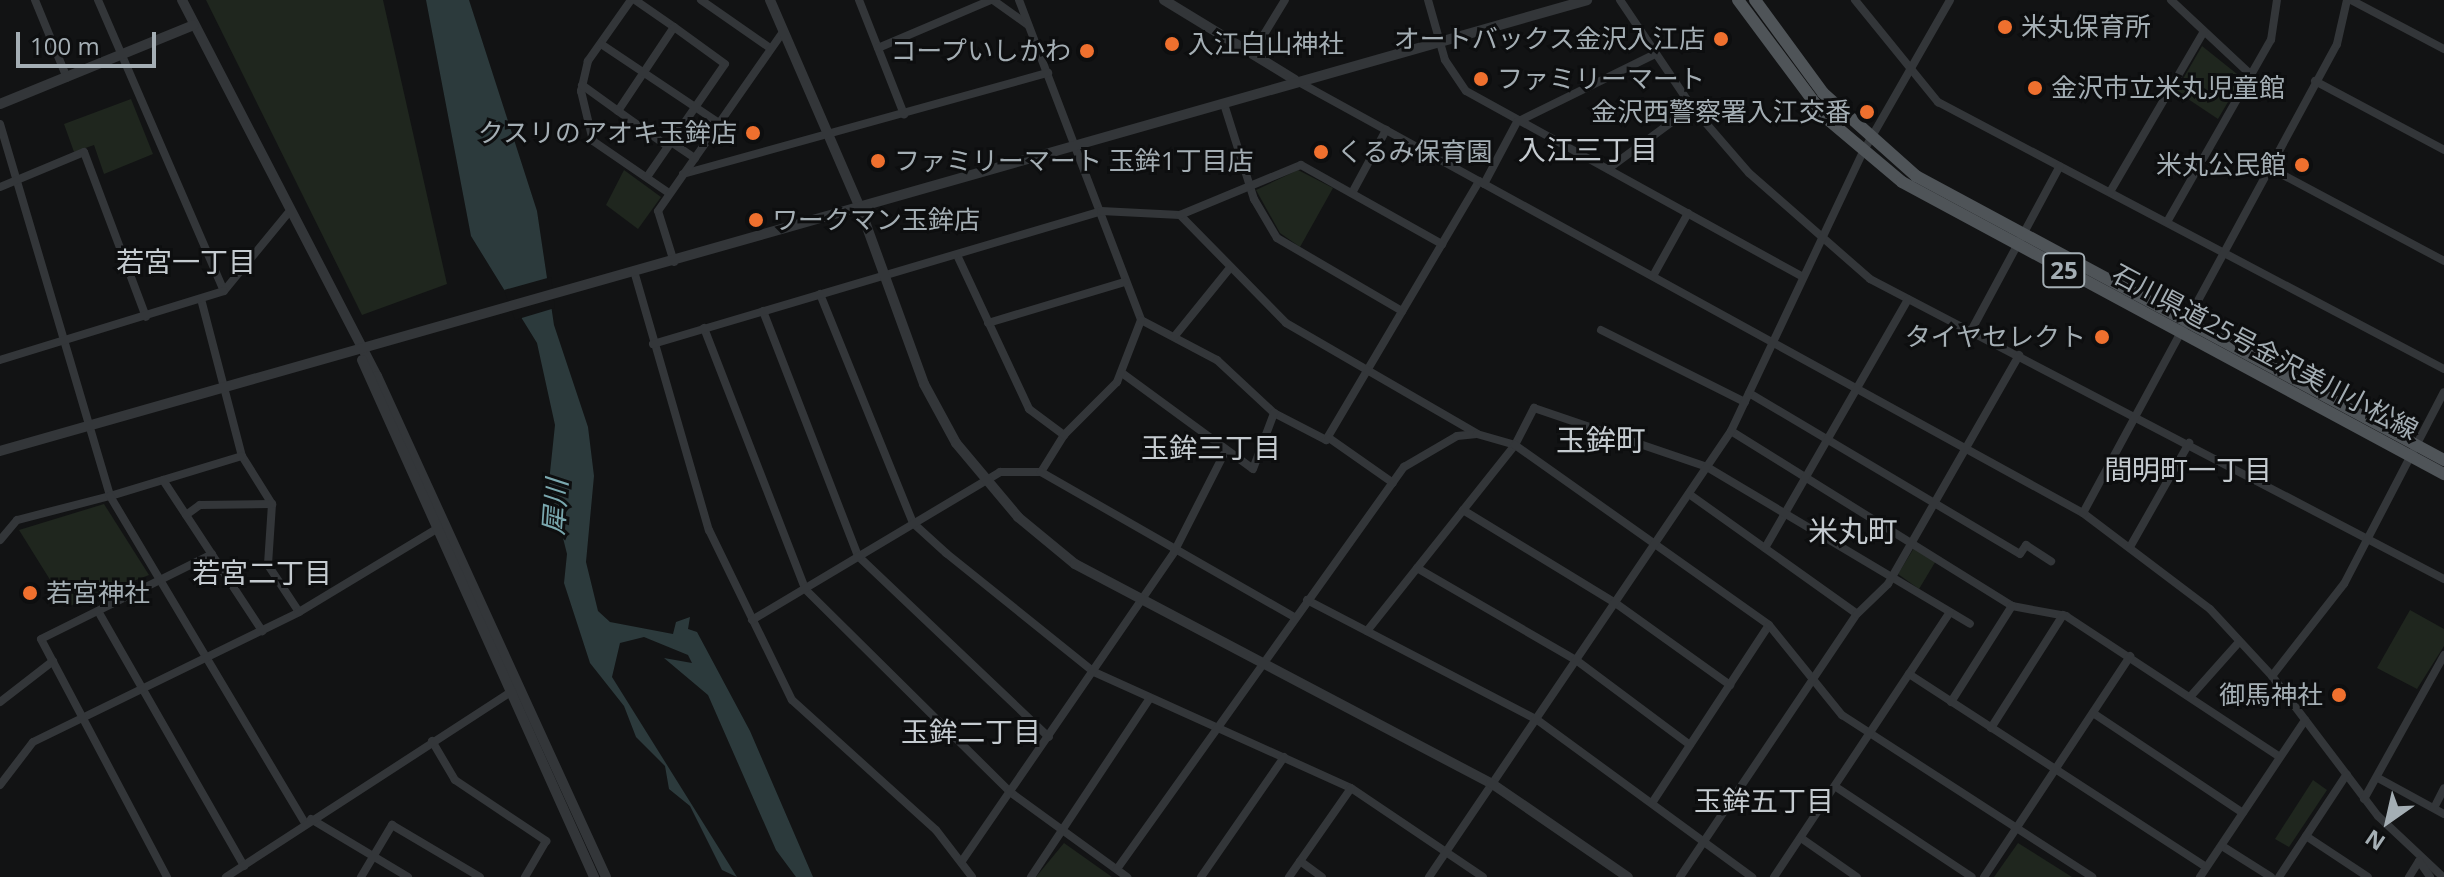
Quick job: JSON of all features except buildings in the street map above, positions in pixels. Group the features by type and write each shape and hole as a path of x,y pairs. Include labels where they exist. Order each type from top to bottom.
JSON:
{"main road":[{"name":"石川県道25号金沢美川小松線","path":"1738,0 1826,118 1866,146 2021,239 2413,450 2444,474"},
{"name":"石川県道25号金沢美川小松線","path":"1755,0 1866,146"},
{"name":"石川県道25号金沢美川小松線","path":"2413,450 2444,460"}],"street":[{"path":"35,0 67,78"},
{"path":"98,0 224,291"},
{"path":"182,0 359,350 514,690 594,877"},
{"path":"647,177 725,64 633,0 601,44 582,85 593,141 669,193"},
{"path":"701,0 770,48"},
{"path":"770,0 860,208 924,384 985,480 1055,550 1141,601 1491,783 1628,877"},
{"path":"859,0 904,114"},
{"path":"878,48 992,0 1030,26"},
{"path":"1019,0 1141,320 1217,360 1274,413 1329,438 1393,483"},
{"path":"1164,0 1183,15 1295,80 2083,513 2185,587 2272,676 2364,799 2430,877"},
{"path":"1183,15 1188,0"},
{"path":"1252,54 1285,0"},
{"path":"1428,0 1439,42 1466,91 1517,122 1801,276"},
{"path":"0,451 674,262 1224,104 1295,80 1587,0"},
{"path":"1620,0 1653,55 1692,107 1749,173 1822,237 1908,299 2367,533 2444,579"},
{"path":"1855,0 1910,75 1938,102 2444,369"},
{"path":"2174,2 2187,0"},
{"path":"2167,222 2271,40 2277,0"},
{"path":"2083,513 2337,44 2349,0 2444,49"},
{"path":"1429,877 1731,431 1770,340 1866,146 1910,75 1948,1"},
{"path":"2174,2 2250,74"},
{"path":"0,104 122,57 194,25"},
{"path":"618,111 674,27"},
{"path":"2110,192 2204,31"},
{"path":"674,262 658,211 783,32"},
{"path":"601,44 719,123"},
{"path":"1329,438 1517,122 1653,55"},
{"path":"683,174 1048,73"},
{"path":"2315,81 2444,150"},
{"path":"582,85 695,158"},
{"path":"1224,104 1249,184 1277,238 1402,311"},
{"path":"1608,169 1692,107"},
{"path":"0,124 110,496 204,661 307,820 408,877"},
{"path":"1352,193 1386,130"},
{"path":"0,187 84,152 146,317"},
{"path":"653,344 1101,211 1180,215 1301,165 1442,244"},
{"path":"1971,331 2060,166"},
{"path":"2270,168 2444,261"},
{"path":"0,360 224,291 288,213"},
{"path":"1653,276 1688,213"},
{"path":"1180,215 1229,269 1286,323 1477,434 1515,445 1769,625 1811,684 1873,736 2092,877"},
{"path":"957,255 1029,409 1064,435"},
{"path":"1174,337 1229,269"},
{"path":"634,271 709,530 752,620 806,717 962,861 972,877"},
{"path":"988,323 1125,282"},
{"path":"820,294 913,523 1094,672 1351,788 1483,877"},
{"path":"201,299 227,389 242,456 272,504 268,565 299,612"},
{"path":"1765,548 1908,299"},
{"path":"763,311 858,556 1049,737"},
{"path":"1041,472 1064,435 1099,408 1122,373 1141,320"},
{"path":"704,328 805,589 1010,792 1127,877"},
{"path":"1601,330 1747,397 1827,440 2020,554 2026,545 2051,561"},
{"path":"1680,877 1857,614 1893,576 1938,505 2019,355"},
{"path":"1122,373 1197,423 1225,452 1253,469 1274,413"},
{"path":"2272,676 2344,584 2367,533 2444,392"},
{"path":"1367,631 1515,445 1534,408 1707,467 1970,624"},
{"path":"1731,431 2012,606 2063,615 2280,757"},
{"path":"1117,869 1260,661 1393,483 1419,456 1477,434"},
{"path":"2130,547 2189,443"},
{"path":"962,861 1174,552 1225,452"},
{"path":"0,540 17,520 242,456"},
{"path":"752,620 1000,472 1041,472 1174,552 1294,617"},
{"path":"163,480 262,631"},
{"path":"1689,494 1857,614"},
{"path":"186,515 200,505 272,504"},
{"path":"1463,510 1614,602 1730,685"},
{"path":"0,785 33,742 299,612 440,527"},
{"path":"167,877 41,639 212,554"},
{"path":"1417,568 1576,660 1690,745"},
{"path":"1307,600 1536,719 1752,877"},
{"path":"1951,702 2012,606"},
{"path":"98,611 244,866"},
{"path":"1774,877 1839,789 1950,612"},
{"path":"1991,728 2063,615"},
{"path":"1652,803 1769,625"},
{"path":"2190,697 2239,642"},
{"path":"2364,799 2444,655"},
{"path":"1984,877 2018,830 2130,656"},
{"path":"0,702 53,661"},
{"path":"1909,674 2206,867"},
{"path":"226,877 291,840 307,820 514,690"},
{"path":"514,690 606,877"},
{"path":"1031,877 1150,698"},
{"path":"2093,713 2243,813"},
{"path":"2200,877 2305,720"},
{"path":"432,741 455,780 546,841 525,877"},
{"path":"1201,877 1284,757"},
{"path":"2279,877 2347,774"},
{"path":"2378,778 2444,814"},
{"path":"1289,877 1351,788"},
{"path":"2434,808 2444,788"},
{"path":"1839,789 1972,877"},
{"path":"361,877 392,825 480,877"},
{"path":"2306,836 2368,877"},
{"path":"1801,838 1857,877"},
{"path":"2222,846 2271,877"},
{"path":"1300,861 1322,877"},
{"path":"2409,877 2419,861"},
{"path":"2419,861 2443,877"}],"shaded area":[{"path":"206,0 383,0 447,284 362,315"},
{"path":"426,0 469,0 537,211 554,325 588,427 594,476 586,562 598,611 610,622 673,634 676,622 690,617 688,629 697,632 750,731 813,877 796,877 776,850 708,695 664,658 692,663 688,655 644,637 620,643 612,677 737,877 722,870 690,806 669,789 665,766 636,737 624,706 590,663 564,583 567,554 549,482 555,425 537,343 471,236"},
{"path":"2202,46 2242,78 2218,119 2176,91"},
{"path":"131,99 153,154 104,174 94,145 74,152 64,124"},
{"path":"624,170 661,197 638,229 606,205"},
{"path":"1298,170 1333,188 1300,247 1280,233 1256,190"},
{"path":"104,504 149,575 67,607 19,530"},
{"path":"1914,548 1937,559 1919,589 1898,574"},
{"path":"2410,610 2444,629 2444,646 2417,689 2377,668"},
{"path":"2313,780 2327,790 2289,847 2275,839"},
{"path":"1064,843 1112,877 1036,877"},
{"path":"2018,843 2072,877 1994,877"}],"pier":[{"path":"551,277 555,308 515,320 504,290"}],"place":[{"name":"米丸保育所","path":"2005,27"},
{"name":"オートバックス金沢入江店","path":"1721,39"},
{"name":"入江白山神社","path":"1172,44"},
{"name":"コープいしかわ","path":"1087,51"},
{"name":"ファミリーマート","path":"1481,79"},
{"name":"金沢市立米丸児童館","path":"2035,88"},
{"name":"金沢西警察署入江交番","path":"1867,112"},
{"name":"クスリのアオキ玉鉾店","path":"753,133"},
{"name":"くるみ保育園","path":"1321,152"},
{"name":"ファミリーマート 玉鉾1丁目店","path":"878,161"},
{"name":"米丸公民館","path":"2302,165"},
{"name":"ワークマン玉鉾店","path":"756,220"},
{"name":"タイヤセレクト","path":"2102,337"},
{"name":"若宮神社","path":"30,593"},
{"name":"御馬神社","path":"2339,695"}],"district":[{"name":"入江三丁目","path":"1588,149"},
{"name":"若宮一丁目","path":"186,261"},
{"name":"玉鉾町","path":"1601,440"},
{"name":"玉鉾三丁目","path":"1211,447"},
{"name":"間明町一丁目","path":"2188,469"},
{"name":"米丸町","path":"1853,531"},
{"name":"若宮二丁目","path":"262,572"},
{"name":"玉鉾二丁目","path":"971,731"},
{"name":"玉鉾五丁目","path":"1764,800"}],"water label":[{"name":"犀川","path":"554,507"}]}
